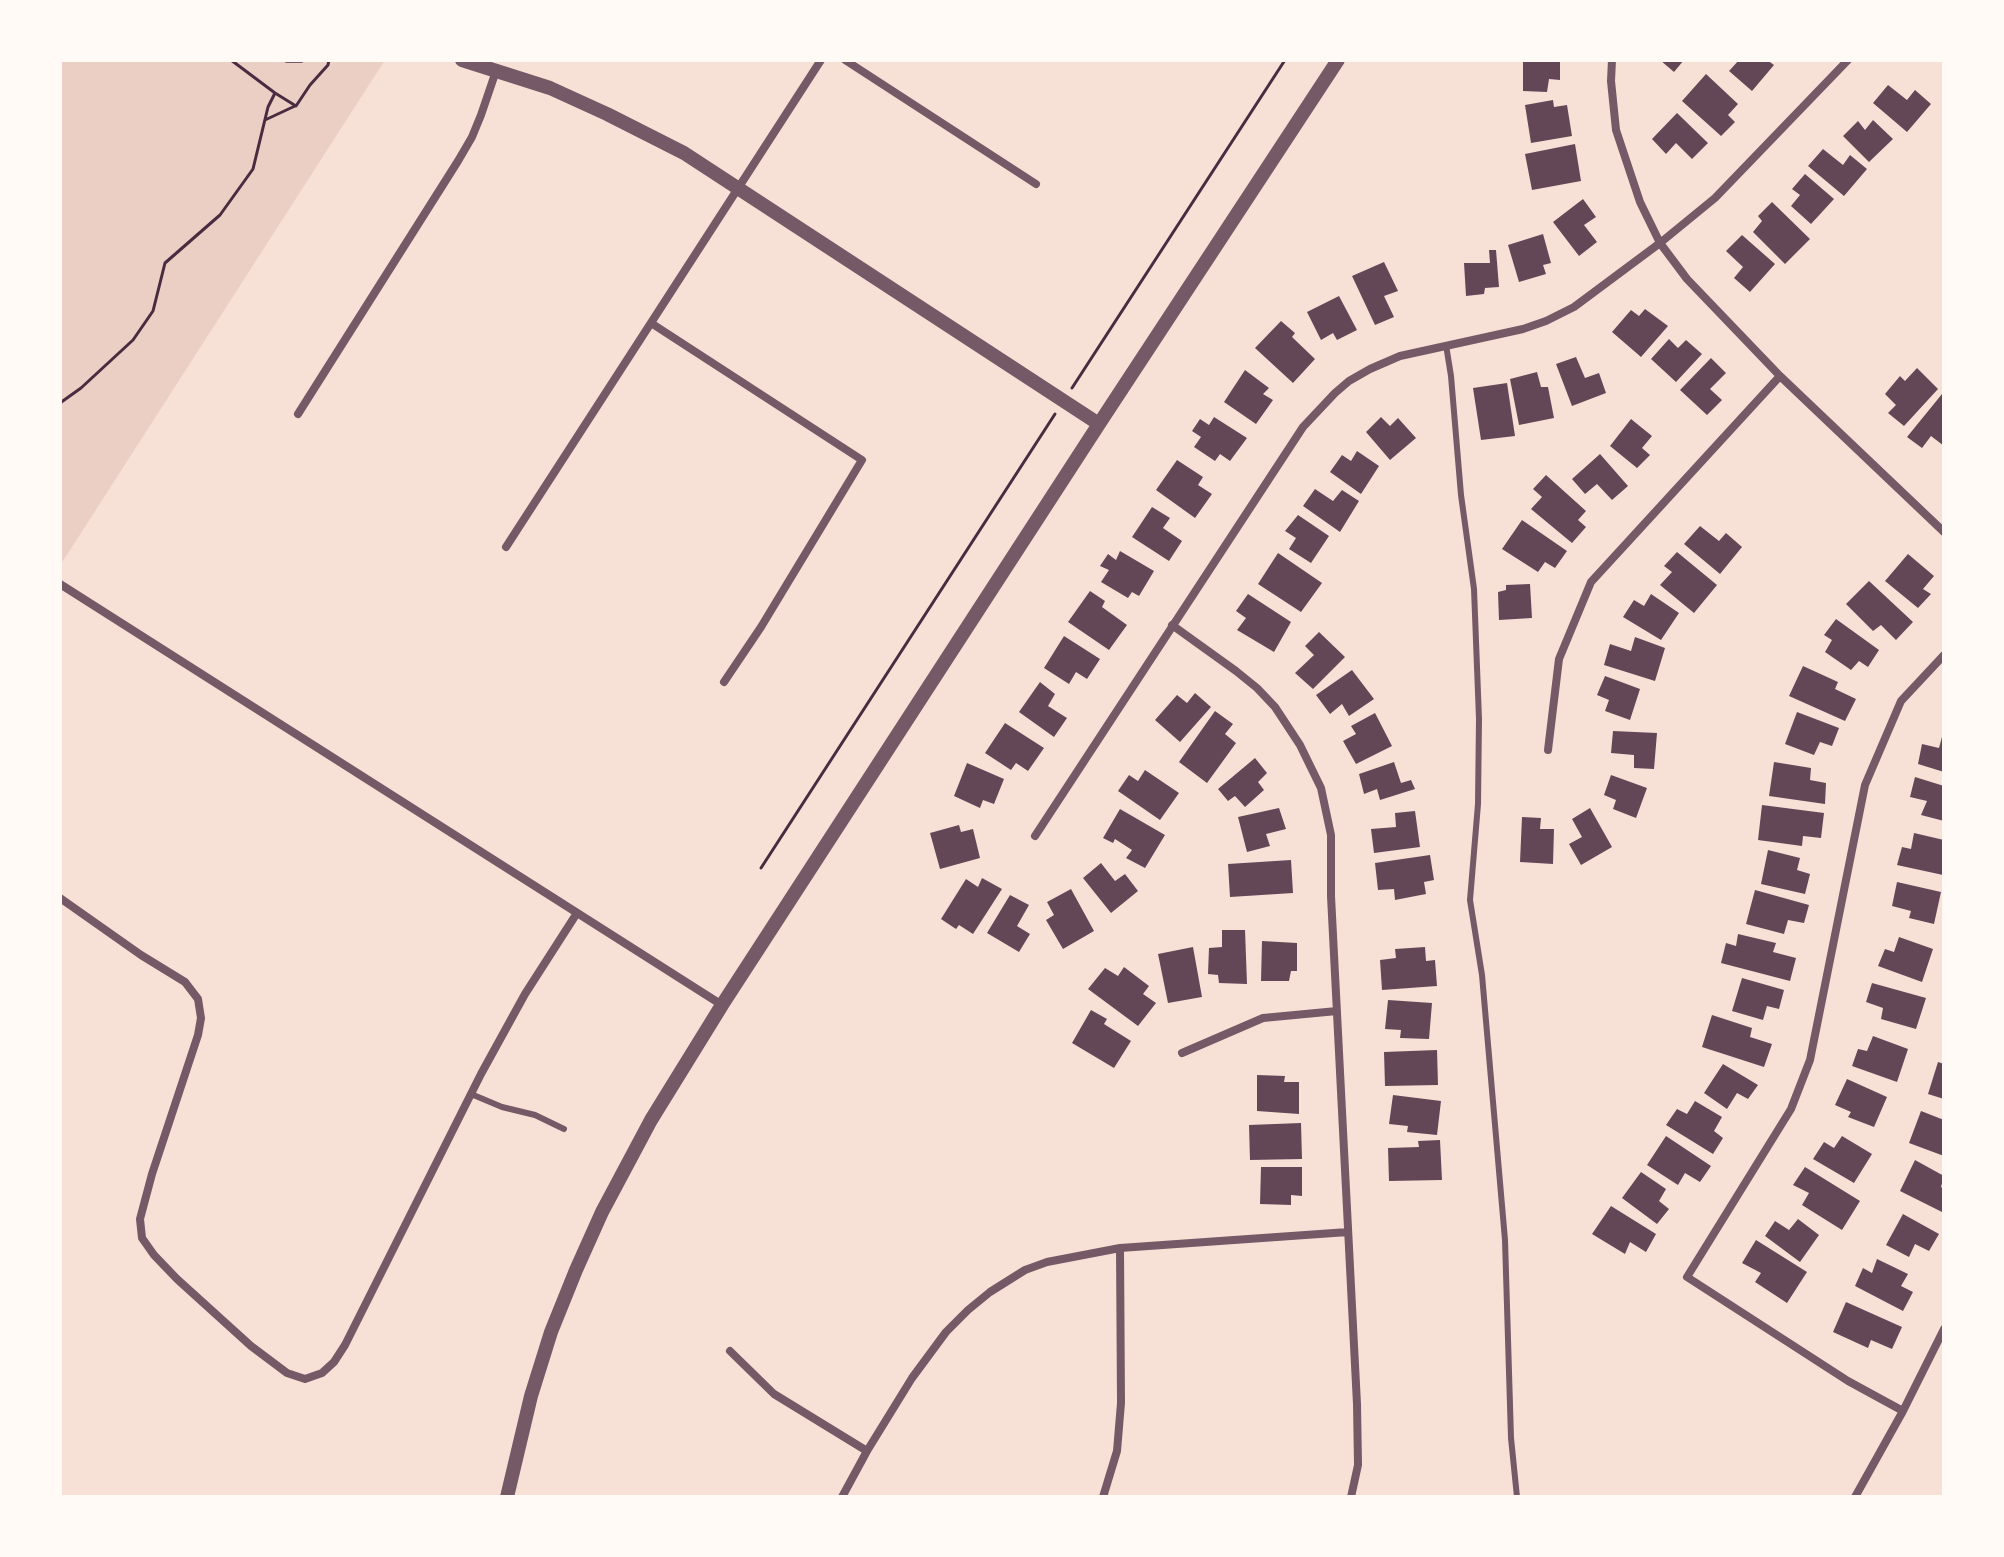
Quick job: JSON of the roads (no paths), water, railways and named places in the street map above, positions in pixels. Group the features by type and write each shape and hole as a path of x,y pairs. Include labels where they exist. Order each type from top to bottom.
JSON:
{"street":[{"path":"462,60 550,88 684,153 1099,424"},
{"path":"506,547 821,60"},
{"path":"845,60 1036,184"},
{"path":"507,1497 551,1332 602,1212 651,1120 722,1005 1338,60"},
{"path":"1612,60 1616,130 1640,202 1660,243 1687,279 1780,376 1944,532"},
{"path":"1035,836 1303,427 1316,412 1349,381 1400,356 1501,334 1546,321 1574,307 1715,198 1848,60"},
{"path":"298,414 472,137 496,71"},
{"path":"651,323 862,460 724,682"},
{"path":"1548,750 1559,659 1591,582 1780,376"},
{"path":"60,584 722,1005"},
{"path":"1172,625 1236,671 1275,707 1300,745 1321,788 1331,835 1331,896 1358,1419 1358,1465 1351,1497"},
{"path":"1903,1411 1848,1381 1687,1277 1791,1109 1810,1060 1865,785 1901,701 1944,655"},
{"path":"60,898 185,982 198,999 201,1018 198,1035 152,1174 140,1219 142,1238 177,1279 251,1346 287,1373 305,1379 322,1373 345,1345 471,1094 525,994 577,913"},
{"path":"1182,1053 1263,1018 1337,1011"},
{"path":"842,1497 912,1378 946,1332 990,1292 1025,1270 1047,1262 1120,1248 1348,1232"},
{"path":"1103,1497 1117,1451 1121,1403 1120,1248"},
{"path":"1855,1497 1944,1329"},
{"path":"730,1351 774,1394 867,1451"}],"lane":[{"path":"287,60 301,60"},
{"path":"1446,345 1474,589 1479,790 1470,900 1482,975 1505,1240 1511,1438 1517,1497"},
{"path":"471,1094 502,1107 535,1115 564,1129"}]}
